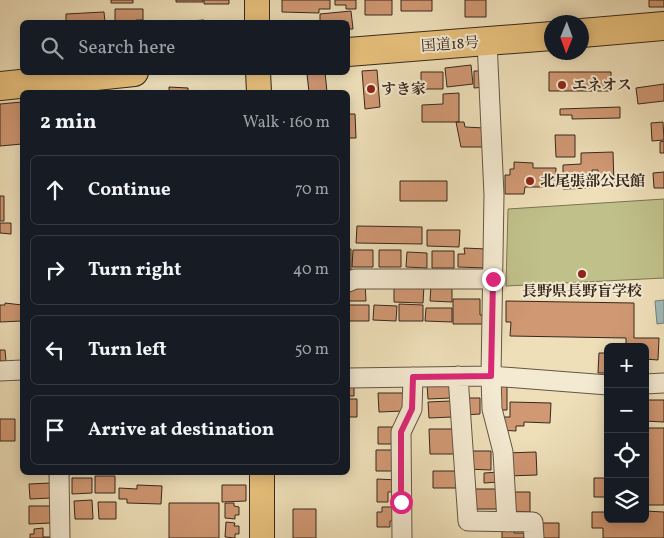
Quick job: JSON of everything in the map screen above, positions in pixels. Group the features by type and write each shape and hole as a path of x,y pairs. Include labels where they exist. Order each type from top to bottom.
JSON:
{"highway":[{"path":"589,32 664,26"},
{"name":"国道18号","path":"350,52 544,37"},
{"path":"0,86 45,87 116,75"}],"main road":[{"path":"257,0 257,20"},
{"path":"258,75 259,90"},
{"path":"262,475 262,538"}],"street":[{"path":"487,41 494,195 492,409 503,452 507,522"},
{"path":"350,281 355,279 493,279"},
{"path":"0,371 20,370"},
{"path":"458,376 468,521 533,522 534,538"},
{"path":"350,378 491,376 604,385"},
{"path":"402,538 401,432 412,409 413,377"},
{"path":"649,384 664,383"},
{"path":"59,475 60,538"}],"green space":[{"path":"664,199 664,278 506,286 508,209"}],"water":[{"path":"664,300 664,323 657,324 655,301"}],"building":[{"path":"111,0 133,0 133,3 111,3"},
{"path":"176,0 203,0 203,2 176,2"},
{"path":"204,0 229,0 229,4 204,4"},
{"path":"282,0 330,0 330,9 319,9 319,13 282,12"},
{"path":"335,0 356,0 356,9 346,9 346,5 335,5"},
{"path":"365,0 392,0 392,15 365,15"},
{"path":"401,0 432,0 432,11 401,11"},
{"path":"465,0 486,0 486,17 465,17"},
{"path":"649,0 664,0 664,7 649,7"},
{"path":"115,9 143,9 143,20 115,20"},
{"path":"351,11 353,29 350,29 350,20 320,20 320,14"},
{"path":"104,12 105,20 66,20 66,14"},
{"path":"471,65 473,84 447,87 445,68"},
{"name":"すき家","path":"377,70 380,107 365,109 362,71"},
{"path":"474,71 485,71 485,87 474,88"},
{"path":"421,72 443,72 443,89 421,89"},
{"path":"549,72 611,72 611,91 549,91"},
{"path":"307,75 325,75 327,90 309,90"},
{"path":"664,84 664,101 638,104 636,88"},
{"path":"169,87 188,88 188,90 169,90"},
{"path":"459,93 459,122 422,122 422,105 443,104 443,94"},
{"path":"20,102 20,144 0,146 0,104"},
{"path":"620,107 620,118 572,119 572,115 560,115 560,109"},
{"path":"350,114 355,114 356,138 350,138"},
{"path":"456,122 464,122 465,127 485,128 485,147 461,147"},
{"path":"663,122 664,140 652,141 651,123"},
{"path":"555,135 575,135 575,157 556,157"},
{"path":"664,141 664,153 660,153 660,142"},
{"path":"613,152 614,184 598,185 598,170 592,170 593,188 563,189 563,165 581,164 581,153"},
{"name":"北尾張部公民館","path":"514,162 533,163 533,168 556,168 555,187 525,187 524,194 505,194 505,175 510,175 510,169 514,169"},
{"path":"664,172 664,188 654,188 653,173"},
{"path":"400,181 447,181 447,201 400,201"},
{"path":"0,196 4,196 4,221 0,221"},
{"path":"0,223 11,223 11,234 0,233"},
{"path":"357,226 422,227 422,244 356,243"},
{"path":"427,230 460,230 459,247 427,246"},
{"path":"464,248 486,249 486,268 458,267 458,254 465,254"},
{"path":"350,249 351,249 350,271"},
{"path":"353,250 373,250 373,267 352,267"},
{"path":"379,250 401,250 401,267 379,267"},
{"path":"432,251 454,251 454,268 432,268"},
{"path":"407,252 427,253 427,268 406,267"},
{"path":"365,282 366,301 350,301 350,286"},
{"path":"394,284 424,285 423,303 394,302"},
{"path":"431,285 452,286 452,302 430,301"},
{"path":"453,299 480,299 480,315 487,315 487,324 453,324"},
{"path":"506,301 634,303 634,338 659,338 658,360 649,359 649,343 626,343 626,338 510,336 511,322 506,322"},
{"path":"5,303 20,305 20,321 0,322 0,305 5,305"},
{"path":"399,304 423,305 423,321 399,321"},
{"path":"350,305 369,305 369,321 350,321"},
{"path":"374,305 397,306 396,321 373,320"},
{"path":"426,308 452,308 452,322 425,321"},
{"path":"0,350 5,350 6,361 0,361"},
{"path":"599,353 604,353 604,373 598,373"},
{"path":"495,379 507,379 507,410 495,410"},
{"path":"450,382 451,398 428,399 427,384"},
{"path":"350,385 354,385 354,396 350,396"},
{"path":"378,393 403,393 403,411 379,412"},
{"path":"464,398 480,398 480,414 464,415"},
{"path":"350,399 357,399 357,417 350,417"},
{"path":"649,400 664,400 664,422 649,421"},
{"path":"451,401 452,417 429,418 428,402"},
{"path":"510,402 551,403 550,423 524,422 524,426 516,426 516,431 500,430 500,417 510,417"},
{"path":"0,419 15,419 15,441 0,441"},
{"path":"378,427 397,427 397,444 378,444"},
{"path":"649,428 664,428 664,505 649,505"},
{"path":"429,429 457,429 457,454 430,454"},
{"path":"376,450 396,450 397,471 376,471"},
{"path":"466,451 491,451 491,470 466,469"},
{"path":"536,452 537,475 507,476 506,453"},
{"path":"433,471 457,471 457,488 433,488"},
{"path":"499,472 499,482 484,483 484,473"},
{"path":"95,476 115,476 115,493 95,493"},
{"path":"72,478 92,478 92,493 72,494"},
{"path":"594,478 604,478 604,497 594,497"},
{"path":"377,479 398,480 398,492 388,492 388,502 377,502"},
{"path":"51,483 51,498 30,499 29,484"},
{"path":"137,485 162,486 161,504 127,503 127,499 119,499 119,488 137,489"},
{"path":"222,485 246,485 246,501 222,502"},
{"path":"470,489 498,489 498,509 470,509"},
{"path":"508,492 530,492 530,512 508,511"},
{"path":"92,500 93,519 75,519 74,501"},
{"path":"98,502 116,502 116,519 99,519"},
{"path":"169,503 219,503 219,538 169,538"},
{"path":"225,503 234,503 234,506 239,507 239,515 235,515 235,519 225,518"},
{"path":"29,506 51,506 51,523 29,524"},
{"path":"382,507 399,507 399,521 390,521 390,527 377,527 377,512 382,512"},
{"path":"293,509 316,509 316,538 293,538"},
{"path":"649,511 664,512 664,538 603,538 603,528 592,528 592,512 604,512 604,523 649,523"},
{"path":"226,522 235,523 234,526 239,526 239,534 235,534 235,538 225,537"},
{"path":"537,523 559,523 559,538 537,538"},
{"path":"43,528 43,537 52,538 30,538 30,534 34,534 34,529"},
{"path":"502,528 514,528 514,533 524,533 524,538 502,538"}],"place":[{"name":"エネオス","path":"562,85"},
{"name":"すき家","path":"371,89"},
{"name":"北尾張部公民館","path":"530,181"},
{"name":"長野県長野盲学校","path":"582,274"}],"route":[{"path":"401,502 401,432 412,409 413,377 491,376 493,279"}]}
